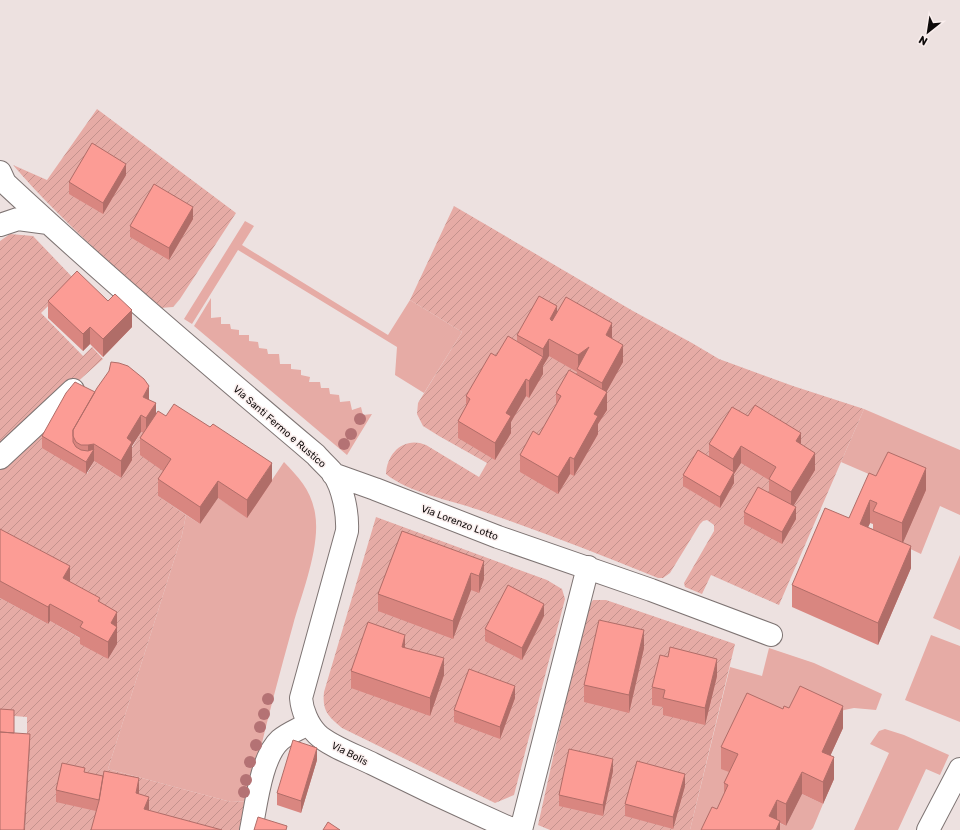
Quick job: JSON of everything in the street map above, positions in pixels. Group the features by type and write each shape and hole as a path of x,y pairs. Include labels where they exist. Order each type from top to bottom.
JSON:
{"street":[{"name":"Via Santi Fermo e Rustico","path":"0,172 5,183 48,223 171,333 316,455 333,474 345,507 347,531 301,698 304,712 309,723"},
{"path":"0,225 18,219 48,223"},
{"path":"0,458 73,390"},
{"name":"Via Lorenzo Lotto","path":"333,474 498,537 588,567 771,635"},
{"path":"521,830 588,567"},
{"path":"251,830 263,773 271,752 280,740 309,723"},
{"name":"Via Bolis","path":"309,723 320,736 342,749 449,801 514,830"},
{"path":"928,830 960,769"}],"shaded area":[{"path":"97,109 236,213 180,299 173,307 160,308 146,297 61,217 13,165 47,180"},
{"path":"454,206 633,311 719,359 793,386 864,409 779,605 711,575 702,594 685,587 684,583 714,531 714,525 707,520 700,524 670,573 663,578 658,578 479,510 418,491 395,481 386,474 390,459 398,448 404,444 411,443 426,445 479,477 487,463 423,426 417,414 418,403 462,332 410,300"},
{"path":"245,221 254,226 242,245 388,335 410,300 462,332 424,393 395,375 397,347 238,250 192,324 184,319"},
{"path":"10,234 33,236 75,280 41,313 83,356 92,347 103,359 0,451 0,241"},
{"path":"211,298 211,318 221,317 221,324 230,324 231,329 239,330 239,335 249,335 249,341 258,342 259,348 267,349 268,354 279,354 280,364 291,364 291,369 301,370 301,375 310,377 309,382 320,382 321,388 329,388 330,394 339,395 340,402 350,401 352,410 361,407 363,415 372,414 347,455 194,326"},
{"path":"66,405 87,474 94,461 121,478 127,456 141,432 146,435 171,476 158,496 186,515 182,535 108,769 231,802 249,801 244,830 156,830 99,812 95,830 25,830 30,746 27,746 27,717 0,715 0,598 48,624 50,621 83,640 108,659 117,644 0,546 0,462"},
{"path":"864,409 960,450 960,515 940,506 921,554 902,545 885,481 841,462"},
{"path":"284,462 304,485 311,498 315,513 315,540 310,569 293,625 249,801 231,802 108,769 182,535 186,515 200,524 218,498 247,517"},
{"path":"376,517 547,580 562,589 565,599 514,795 495,803 342,728 333,720 325,709 324,692"},
{"path":"960,555 960,630 933,618"},
{"path":"593,600 606,600 735,644 690,830 550,830 538,825 586,610"},
{"path":"931,635 960,646 960,722 905,700"},
{"path":"769,648 814,663 882,694 876,710 854,708 844,710 738,776 712,830 690,830 730,667 762,676"},
{"path":"885,729 904,735 949,755 940,775 926,769 898,830 854,830 889,753 870,744 879,731"},
{"path":"802,794 823,804 813,828 811,830 773,830 777,822 786,826"}],"building":[{"path":"92,143 126,164 103,203 69,182"},
{"path":"154,184 193,207 169,248 130,226"},
{"path":"77,271 108,301 115,294 132,310 103,339 90,327 83,334 48,301"},
{"path":"539,296 557,306 550,319 552,321 566,297 612,323 606,335 623,345 602,383 577,369 589,347 578,355 549,339 543,349 517,335"},
{"path":"508,336 543,357 529,381 526,379 506,413 511,416 495,443 458,421 470,399 466,396 491,353 496,356"},
{"path":"111,362 128,366 144,379 149,386 143,397 156,403 146,418 141,415 127,438 132,442 121,461 94,444 81,445 76,442 73,436 73,430 97,388 109,371"},
{"path":"569,370 607,392 594,414 598,416 574,459 570,457 558,477 520,455 533,431 539,435 561,396 556,393"},
{"path":"75,382 95,392 73,430 73,442 76,447 81,450 88,451 94,449 86,462 42,436 66,393"},
{"path":"174,404 210,427 213,424 272,463 247,500 218,481 200,507 158,479 171,459 140,438 158,411 166,416"},
{"path":"755,405 801,433 796,441 815,453 791,492 769,479 776,467 741,446 733,459 709,444 732,407 748,416"},
{"path":"698,450 734,472 720,497 683,475"},
{"path":"888,452 926,468 902,523 873,511 877,503 870,500 860,524 911,546 878,623 792,585 825,508 849,518 869,473 876,476"},
{"path":"758,487 796,507 782,532 744,512"},
{"path":"0,529 70,566 63,578 100,598 98,601 117,612 111,623 117,627 108,642 80,627 83,622 50,604 48,607 0,581"},
{"path":"402,531 484,561 479,576 471,573 453,621 378,594"},
{"path":"508,585 544,604 522,648 485,629"},
{"path":"599,620 644,630 629,695 584,685"},
{"path":"368,622 405,635 402,647 444,658 430,698 351,671"},
{"path":"670,647 717,659 705,708 663,698 665,690 652,687 660,655 668,657"},
{"path":"469,669 515,686 500,727 454,710"},
{"path":"800,686 843,706 822,752 834,757 823,782 802,772 786,804 777,800 769,816 780,821 776,830 701,830 712,807 717,809 728,785 724,783 738,754 721,747 747,693 783,709 784,706 789,708"},
{"path":"0,709 14,710 14,733 0,732"},
{"path":"0,732 30,734 24,830 0,830"},
{"path":"293,740 317,748 301,801 277,793"},
{"path":"569,749 613,759 603,805 559,795"},
{"path":"637,761 685,774 673,817 625,804"},
{"path":"62,763 85,768 84,772 103,776 99,800 56,790"},
{"path":"104,771 139,778 136,793 149,797 144,809 222,830 91,830 99,801"},
{"path":"258,817 287,826 286,830 254,830"},
{"path":"328,822 340,830 323,830"}]}
